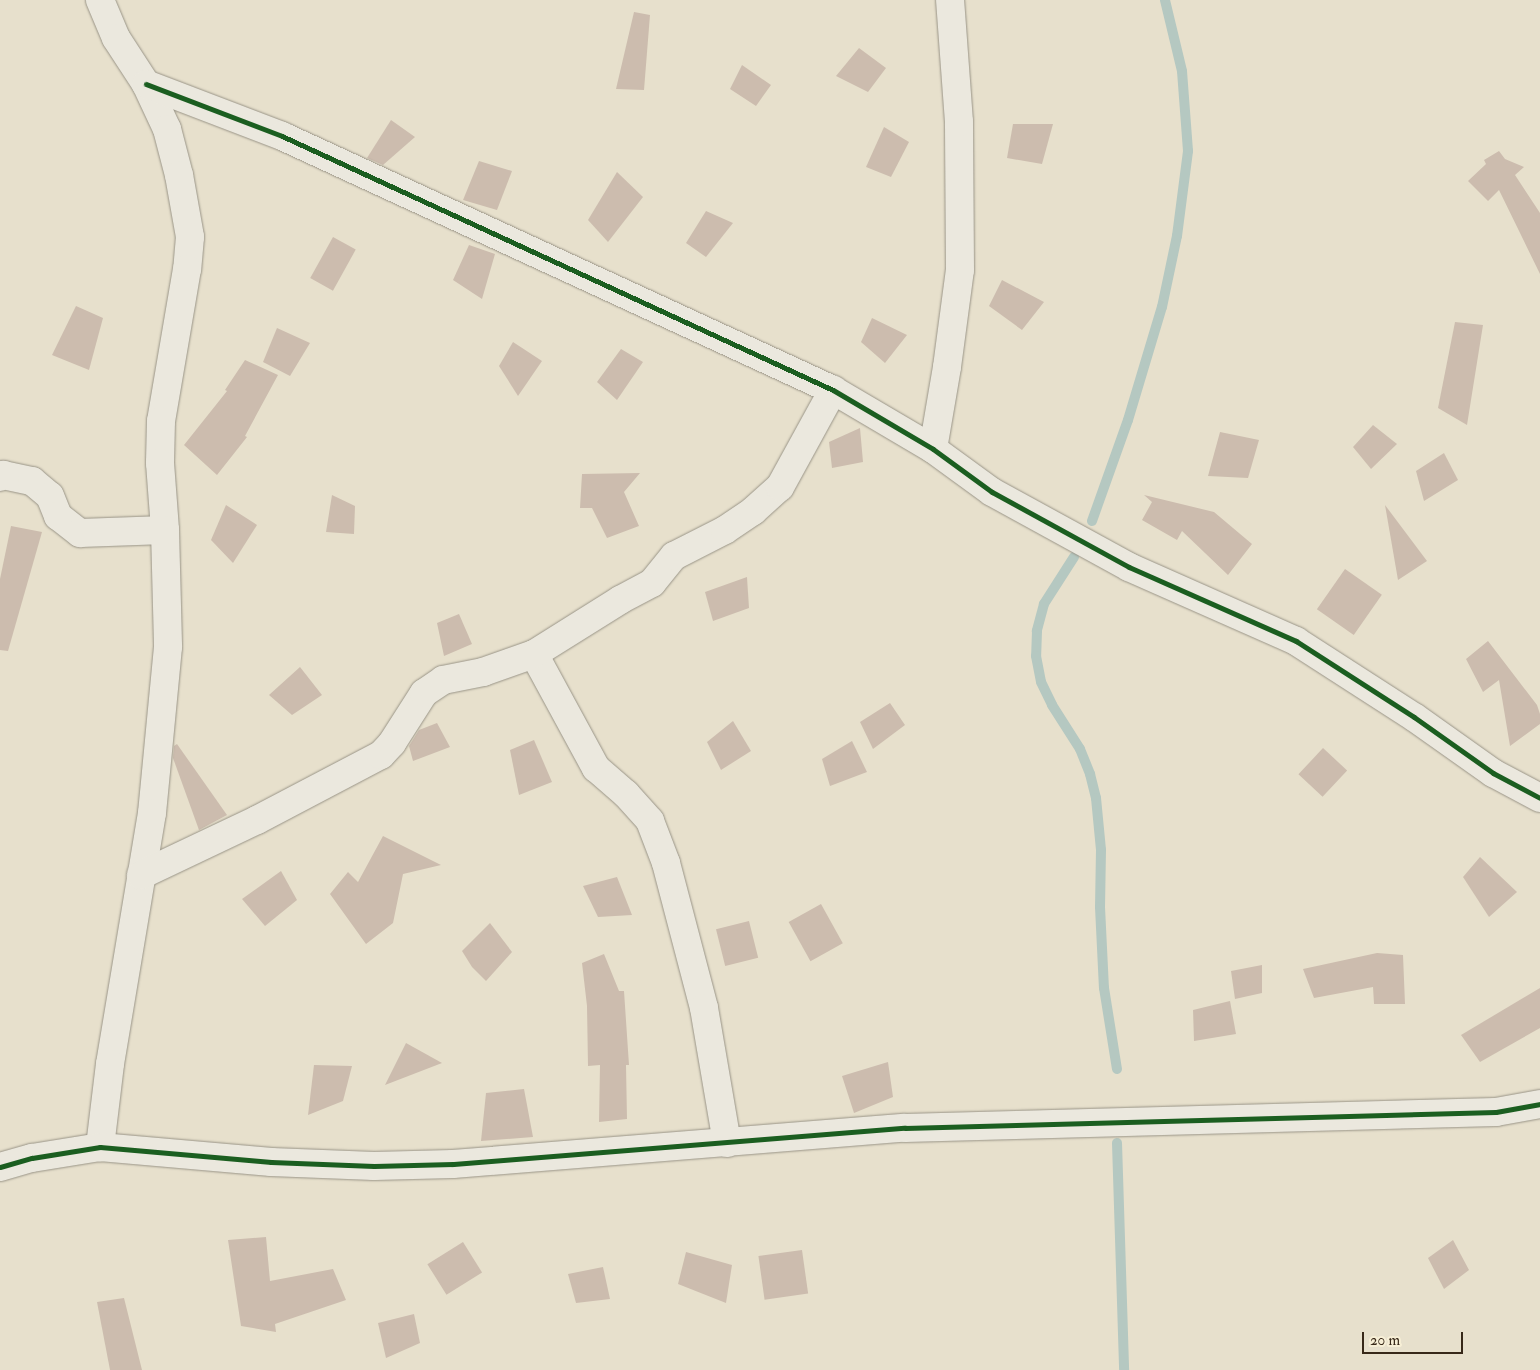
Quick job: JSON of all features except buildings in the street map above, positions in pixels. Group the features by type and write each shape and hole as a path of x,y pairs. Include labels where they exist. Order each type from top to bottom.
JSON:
{"street":[{"path":"100,0 116,38 146,84 167,129 179,175 190,238 187,269 161,421 160,463 165,530 168,646 152,813 110,1064 100,1147"},
{"path":"933,449 947,367 960,270 959,122 950,0"},
{"path":"146,84 282,136 833,390 933,449 992,492 1129,567 1296,641 1414,716 1493,773 1540,798"},
{"path":"141,875 257,820 381,754 392,743 424,693 442,680 482,672 534,654 620,600 652,583 674,556 725,530 753,511 780,487 833,390"},
{"path":"0,477 3,475 32,482 50,496 58,516 80,533 165,530"},
{"path":"534,654 596,768 626,794 650,820 666,863 704,1008 727,1143"},
{"path":"0,1167 32,1158 100,1147 271,1162 374,1166 453,1164 905,1128 1496,1112 1540,1104"}],"waterway":[{"path":"1092,521 1128,420 1162,307 1177,236 1188,151 1182,71 1165,0"},
{"path":"1074,557 1044,604 1037,631 1036,656 1041,682 1052,705 1080,749 1090,774 1096,798 1101,850 1100,907 1104,988 1117,1069"},
{"path":"1117,1143 1124,1370"}],"cycle path":[{"path":"146,84 282,136 833,390 933,449 992,492 1129,567 1296,641 1414,717 1493,773 1540,798"},
{"path":"0,1167 32,1158 100,1147 271,1162 374,1166 453,1164 905,1128 1496,1112 1540,1104"}]}
